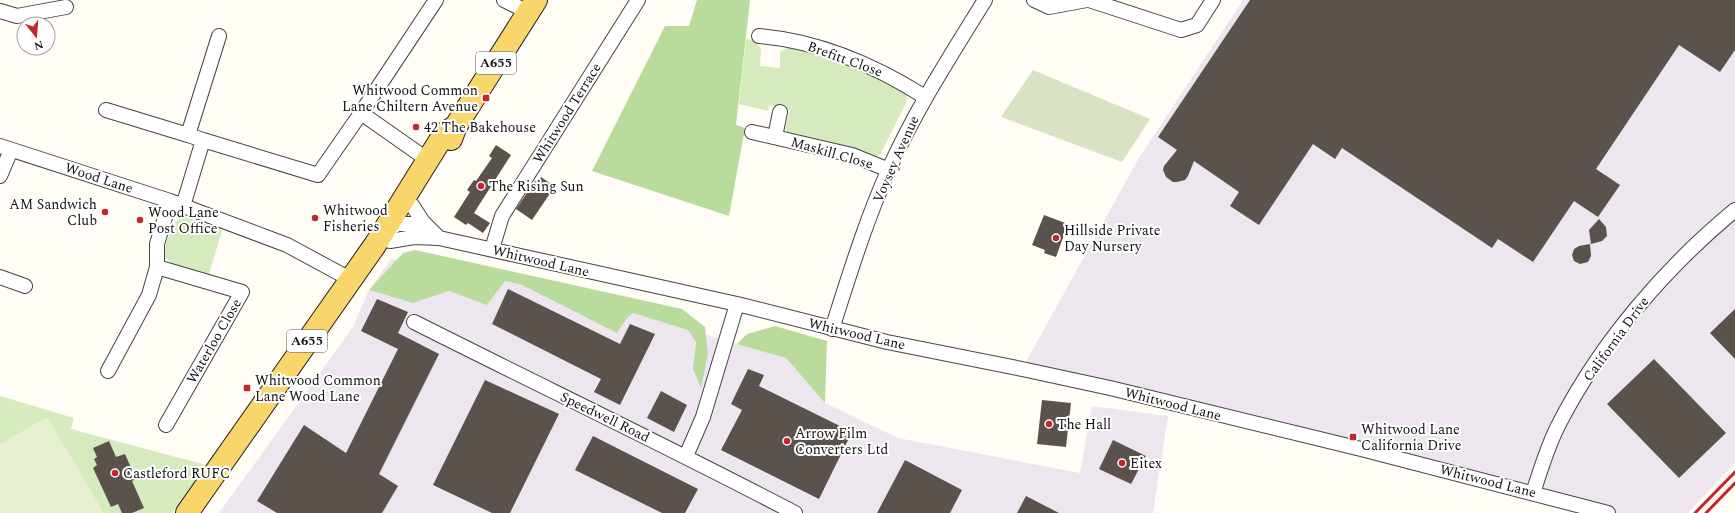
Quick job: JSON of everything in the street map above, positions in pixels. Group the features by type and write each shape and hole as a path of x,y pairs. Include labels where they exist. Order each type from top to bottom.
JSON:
{"main road":[{"name":"A655","path":"186,513 351,278 412,206 448,147 456,126 532,6"},
{"name":"A655","path":"391,232 428,160 444,134 456,126"}],"street":[{"path":"106,110 318,175 436,0"},
{"path":"504,0 532,6"},
{"name":"Whitwood Terrace","path":"492,249 502,216 638,0"},
{"name":"Voysey Avenue","path":"832,329 855,259 889,170 925,97 985,0"},
{"path":"1034,0 1049,7 1088,0 1181,30 1197,25 1213,0"},
{"path":"0,12 18,16 66,7"},
{"path":"188,135 219,36"},
{"name":"Brefitt Close","path":"759,36 810,45 851,59 896,79 925,97"},
{"name":"Maskill Close","path":"775,137 780,112"},
{"path":"361,113 428,160"},
{"name":"Maskill Close","path":"752,132 852,155 889,170"},
{"path":"108,371 149,296 157,267 157,244 203,140"},
{"path":"0,176 6,148"},
{"name":"Wood Lane","path":"6,148 176,204 287,245 351,278"},
{"path":"412,206 424,224 439,238"},
{"name":"California Drive","path":"1533,493 1544,457 1560,422 1583,383 1611,341 1665,274 1735,210"},
{"path":"391,232 424,224"},
{"name":"Whitwood Lane","path":"391,232 414,237 439,238 492,249 737,304 887,342 1110,388 1608,513"},
{"name":"Waterloo Close","path":"157,267 242,292 166,425"},
{"path":"0,277 25,286"},
{"path":"686,456 703,417 737,304"},
{"name":"Speedwell Road","path":"414,322 590,411 686,456 795,513"}],"shaded area":[{"path":"1243,0 1735,0 1735,463 1688,513 1608,513 1022,369 1139,158"},
{"path":"391,259 522,285 616,332 633,313 786,358 825,403 898,438 1080,473 1092,406 1168,416 1153,513 219,513 353,327 369,290"}],"green space":[{"path":"697,0 750,0 736,125 745,128 729,216 592,171 665,26 689,26"},
{"path":"746,39 756,41 761,49 760,66 780,68 780,52 793,44 852,62 900,86 907,94 906,103 880,155 874,158 791,138 785,129 790,110 769,105 768,111 739,104"},
{"path":"1033,70 1150,119 1122,162 1001,117"},
{"path":"184,218 191,218 222,231 209,274 179,266 166,257 165,251 172,226 175,222"},
{"path":"415,250 682,309 705,327 708,354 701,388 693,369 696,342 688,330 633,313 627,318 617,333 522,285 505,281 487,305 449,291 413,303 369,290 403,253"},
{"path":"775,326 827,341 825,403 786,358 737,344 747,334"},
{"path":"0,396 74,418 71,429 206,465 172,513 0,513"},
{"path":"47,417 104,513 0,513 0,444"}],"building":[{"path":"1250,0 1735,0 1735,50 1720,72 1679,45 1596,169 1620,185 1598,217 1574,201 1533,262 1498,239 1492,248 1342,148 1335,159 1313,144 1259,225 1230,206 1239,192 1194,161 1185,180 1173,182 1166,177 1163,170 1164,166 1177,150 1158,137"},
{"name":"The Rising Sun","path":"496,145 511,155 474,213 490,223 483,233 468,223 466,225 454,217 470,192 467,190 474,180 476,181 492,158 489,156"},
{"path":"541,177 551,184 547,189 551,192 532,220 516,209 535,181 538,183"},
{"name":"Hillside Private Day Nursery","path":"1044,215 1068,224 1056,257 1044,253 1045,250 1032,245"},
{"path":"1599,219 1606,227 1607,236 1602,241 1591,244 1589,230"},
{"path":"1590,244 1591,256 1588,262 1580,264 1574,261 1572,255 1574,249 1579,246"},
{"path":"508,289 620,344 630,324 655,334 620,405 594,392 601,379 492,324"},
{"path":"377,299 408,312 398,333 439,354 379,474 398,486 382,513 277,513 257,501 304,425 346,453 398,349 361,331"},
{"path":"1735,309 1735,359 1710,333"},
{"path":"1654,359 1726,433 1679,478 1607,404"},
{"name":"Arrow Film Converters Ltd","path":"748,369 764,375 759,386 852,432 819,499 721,450 742,410 731,404"},
{"path":"485,380 559,414 510,513 492,513 433,485"},
{"path":"661,391 687,405 674,432 647,418"},
{"name":"The Hall","path":"1042,400 1071,403 1066,447 1037,444"},
{"path":"593,436 698,489 685,513 662,513 575,470"},
{"name":"Eitex","path":"1113,440 1146,456 1131,484 1099,469"},
{"name":"Castleford RUFC","path":"109,441 116,457 125,454 136,479 132,481 144,508 132,513 122,513 118,504 111,507 93,468 97,465 94,459 97,457 93,448"},
{"path":"905,460 962,490 950,513 877,513"},
{"path":"1026,496 1059,513 1017,513"}],"railway":[{"path":"1695,513 1735,472"},
{"path":"1706,513 1735,483"}],"place":[{"name":"Whitwood Common Lane Chiltern Avenue","path":"486,98"},
{"name":"42 The Bakehouse","path":"416,127"},
{"name":"The Rising Sun","path":"481,186"},
{"name":"AM Sandwich Club","path":"105,212"},
{"name":"Whitwood Fisheries","path":"315,218"},
{"name":"Wood Lane Post Office","path":"140,220"},
{"name":"Hillside Private Day Nursery","path":"1056,238"},
{"name":"Whitwood Common Lane Wood Lane","path":"247,388"},
{"name":"The Hall","path":"1049,424"},
{"name":"Whitwood Lane California Drive","path":"1353,437"},
{"name":"Arrow Film Converters Ltd","path":"787,441"},
{"name":"Eitex","path":"1122,463"},
{"name":"Castleford RUFC","path":"115,473"}]}
